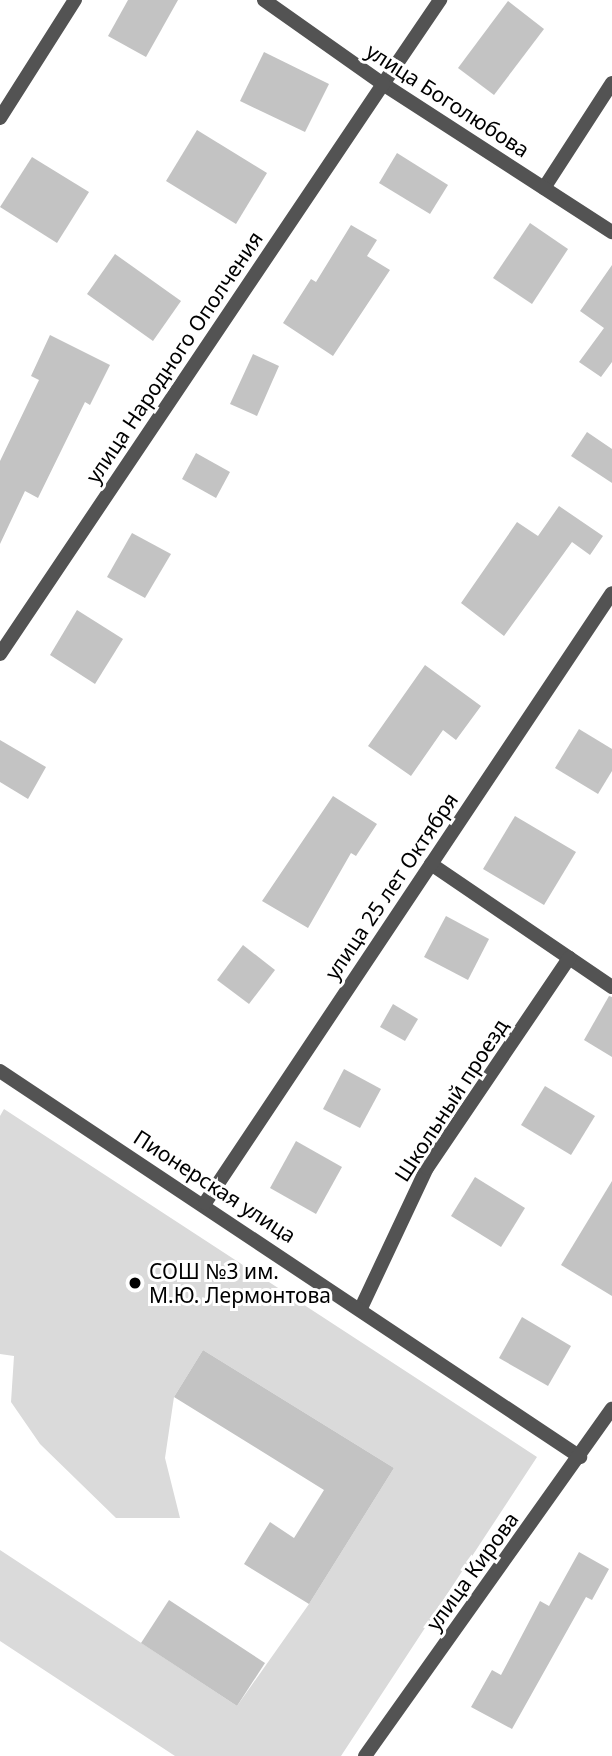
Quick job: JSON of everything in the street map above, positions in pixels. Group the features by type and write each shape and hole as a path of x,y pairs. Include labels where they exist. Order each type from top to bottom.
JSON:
{"street":[{"path":"0,118 75,0"},
{"name":"улица Боголюбова","path":"264,0 383,84 612,232"},
{"name":"улица Народного Ополчения","path":"0,654 440,0"},
{"path":"544,188 612,83"},
{"name":"улица 25 лет Октября","path":"205,1203 612,593"},
{"path":"431,864 612,987"},
{"name":"Школьный проезд","path":"361,1308 427,1168 569,958"},
{"name":"Пионерская улица","path":"0,1071 205,1203 580,1457"},
{"name":"улица Кирова","path":"365,1756 612,1409"}],"shaded area":[{"name":"СОШ №3 им. М.Ю. Лермонтова","path":"4,1109 537,1457 341,1756 175,1756 0,1641 0,1550 237,1706 309,1604 394,1468 203,1350 174,1397 165,1458 180,1518 116,1518 40,1444 11,1402 14,1356 0,1354 0,1116"}],"building":[{"path":"128,0 178,0 146,57 108,36"},
{"path":"508,1 544,29 494,95 458,68"},
{"path":"264,52 329,84 305,132 240,101"},
{"path":"197,130 267,173 236,224 166,181"},
{"path":"397,153 448,185 430,214 379,183"},
{"path":"32,157 89,192 57,243 0,207"},
{"path":"530,223 568,249 532,304 493,278"},
{"path":"351,225 377,240 367,256 390,270 333,356 283,323 311,279 316,282"},
{"path":"115,254 181,301 153,341 87,294"},
{"path":"612,265 612,362 601,377 579,362 604,328 580,311"},
{"path":"50,335 110,365 90,405 85,402 38,498 25,491 0,544 0,461 39,380 31,376"},
{"path":"253,354 279,366 257,416 230,404"},
{"path":"587,432 612,449 612,483 571,456"},
{"path":"196,453 230,472 216,498 182,479"},
{"path":"559,506 603,536 590,555 572,542 504,636 461,603 517,522 538,536"},
{"path":"132,533 171,554 145,598 107,577"},
{"path":"77,610 123,639 95,684 50,655"},
{"path":"425,665 481,706 456,740 443,730 411,776 368,746"},
{"path":"579,729 612,749 612,771 598,794 555,768"},
{"path":"0,740 46,767 28,799 0,782"},
{"path":"333,796 377,824 356,856 351,853 308,928 262,901"},
{"path":"515,816 576,852 544,905 483,869"},
{"path":"446,916 489,939 468,980 424,957"},
{"path":"243,945 275,970 249,1004 217,980"},
{"path":"609,996 612,997 612,1057 584,1040"},
{"path":"393,1004 418,1019 405,1041 380,1027"},
{"path":"344,1069 381,1089 360,1128 323,1109"},
{"path":"545,1086 595,1116 571,1155 521,1125"},
{"path":"296,1141 342,1167 316,1214 270,1188"},
{"path":"475,1177 525,1208 501,1247 451,1216"},
{"path":"612,1181 612,1296 561,1265"},
{"path":"522,1317 571,1346 548,1386 499,1358"},
{"path":"203,1350 394,1468 309,1604 244,1564 270,1522 294,1538 324,1490 174,1397"},
{"path":"579,1552 609,1569 592,1600 586,1597 512,1729 471,1707 492,1670 501,1675 540,1601 549,1606"},
{"path":"169,1600 265,1663 237,1706 141,1643"}],"place":[{"name":"СОШ №3 им. М.Ю. Лермонтова","path":"135,1283"}]}
